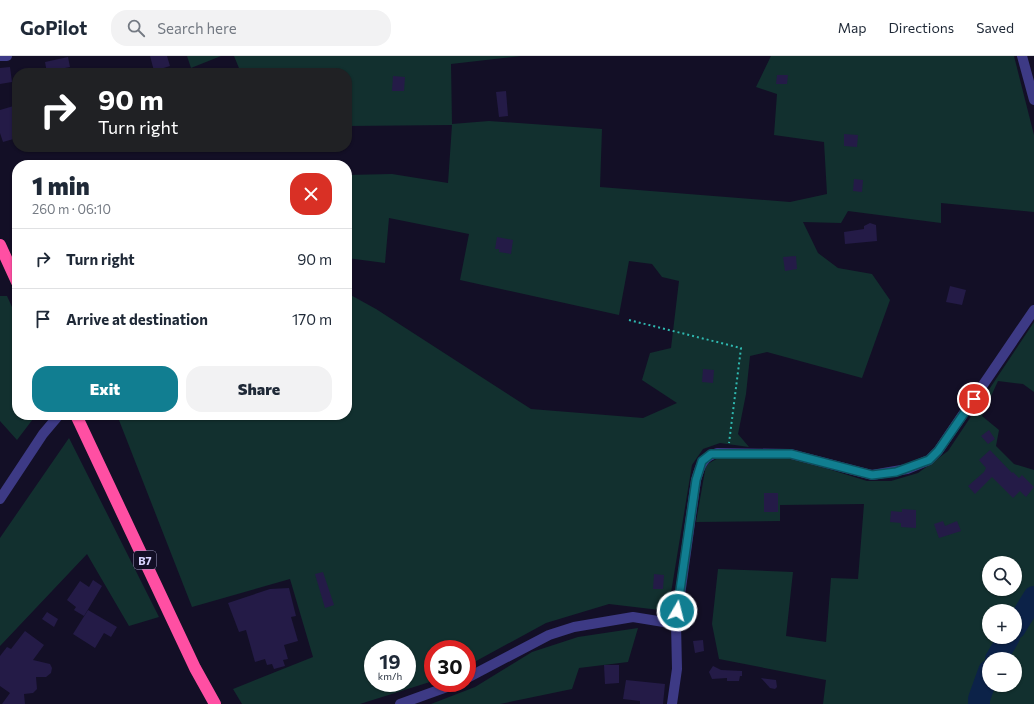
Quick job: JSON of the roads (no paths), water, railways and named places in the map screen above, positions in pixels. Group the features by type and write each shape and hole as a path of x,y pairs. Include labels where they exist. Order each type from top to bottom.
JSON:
{"highway":[{"path":"0,245 12,271"},
{"name":"B7","path":"78,420 195,668 215,704"}],"street":[{"path":"0,56 7,56"},
{"path":"1022,56 1034,100"},
{"path":"672,704 677,670 676,624 698,471 702,461 711,454 791,454 872,475 896,472 929,460 938,451 1034,310"},
{"path":"0,499 43,434 55,420"},
{"path":"476,673 549,635 574,627 633,617 676,624"},
{"path":"400,704 436,692"}],"waterway":[{"path":"1022,617 1034,597"},
{"path":"1000,652 1005,644"},
{"path":"979,704 982,691"}]}
